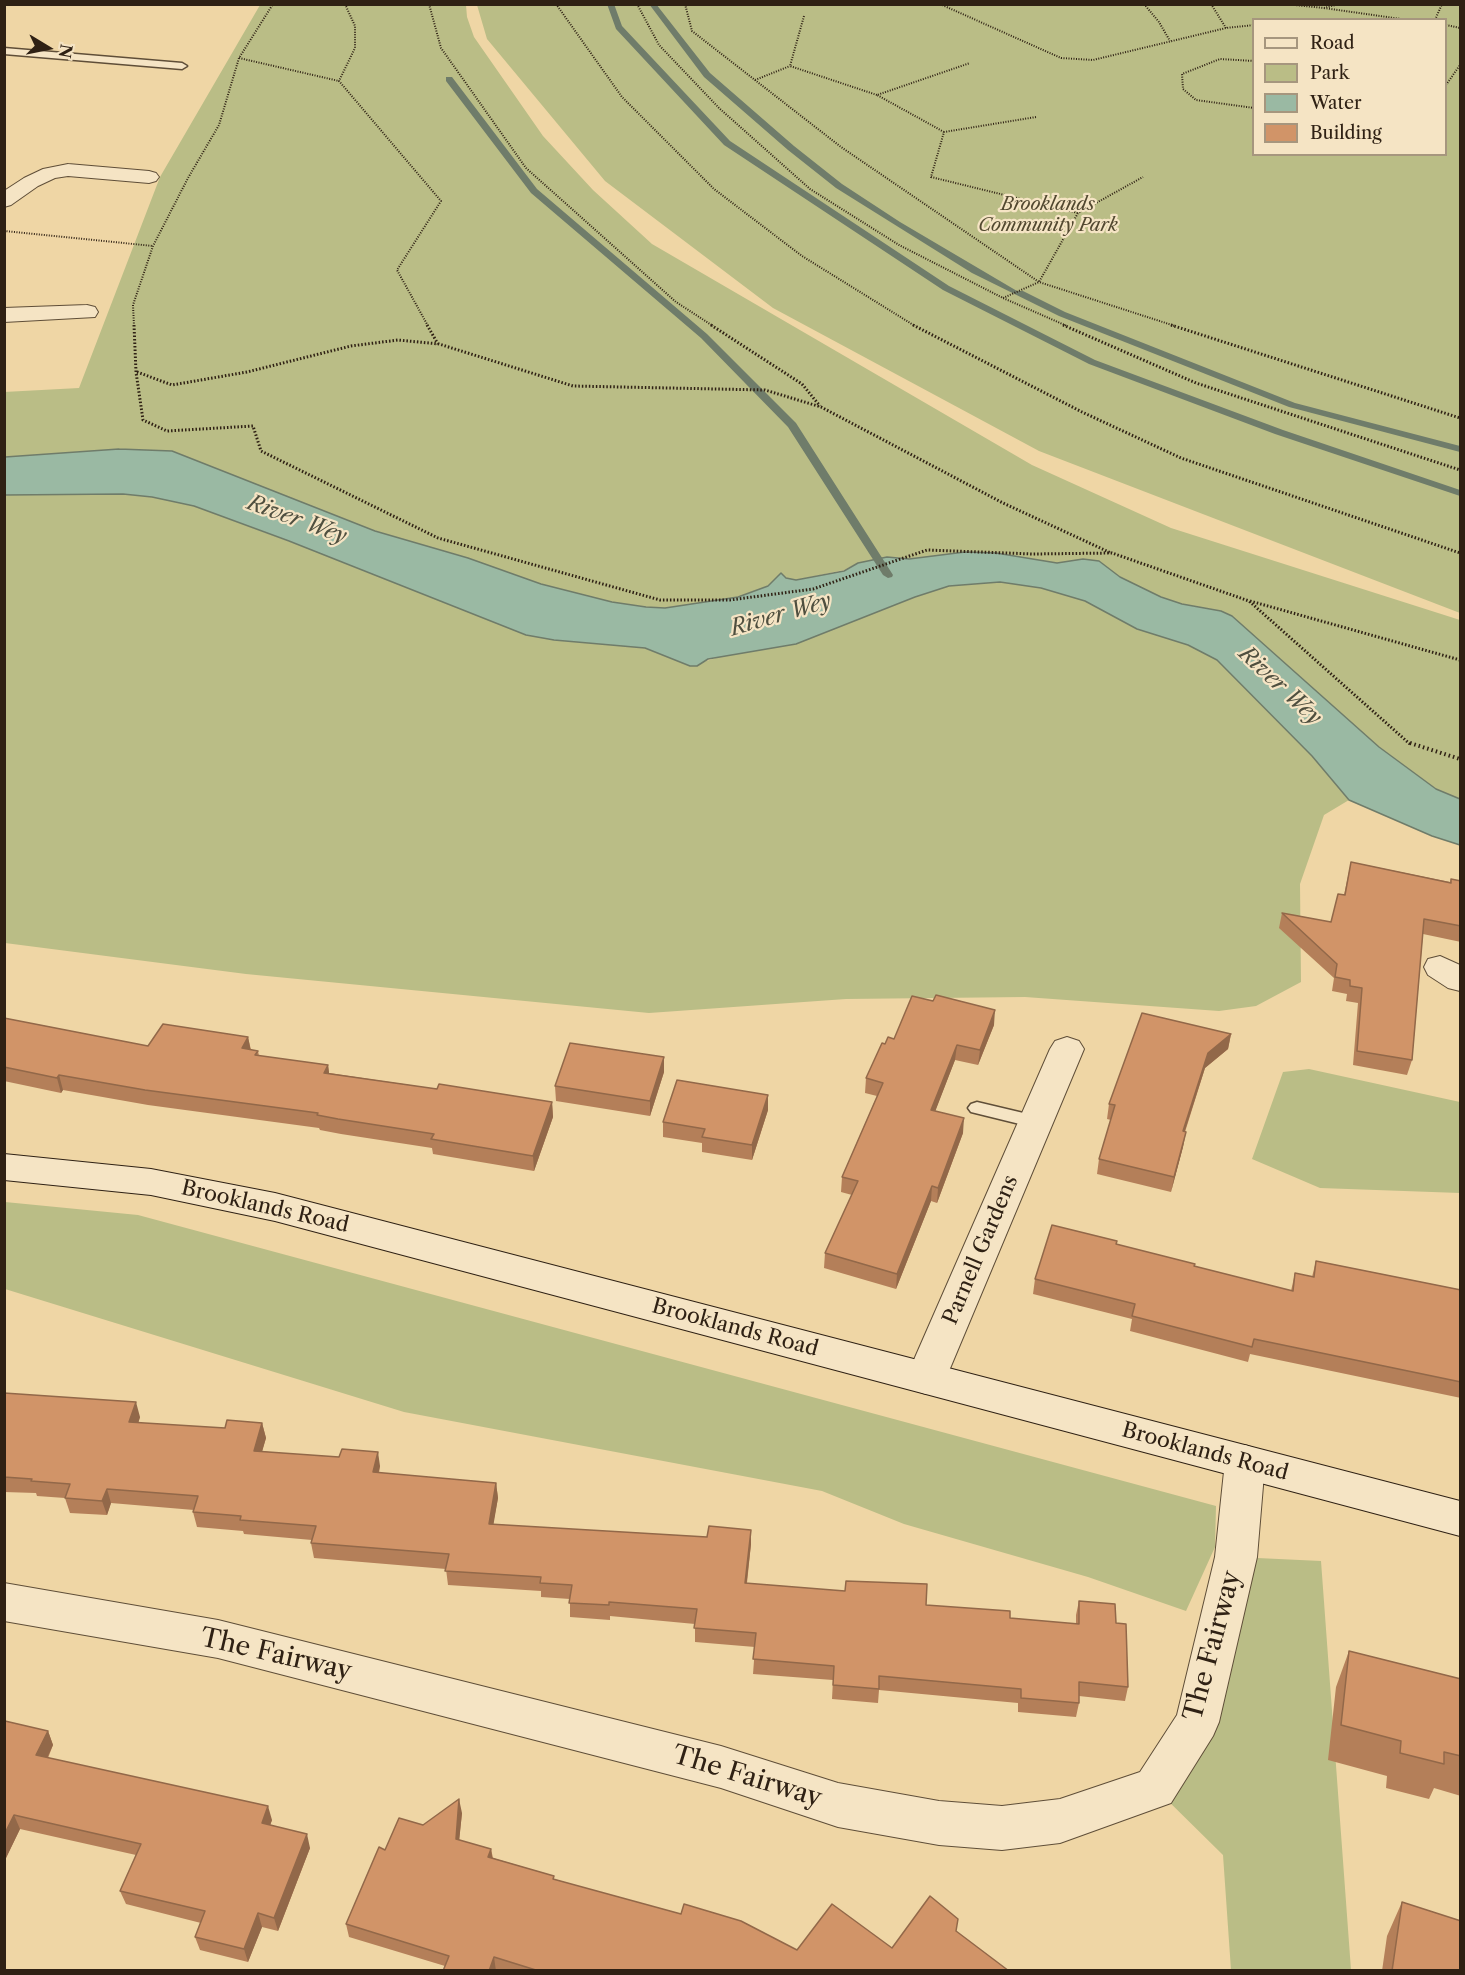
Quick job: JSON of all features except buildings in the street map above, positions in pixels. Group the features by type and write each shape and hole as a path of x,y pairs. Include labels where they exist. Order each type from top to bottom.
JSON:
{"street":[{"path":"4,201 31,182 50,173 68,170 149,177"},
{"path":"4,315 87,312"},
{"name":"Parnell Gardens","path":"926,1378 1068,1049"},
{"name":"Brooklands Road","path":"4,1167 151,1182 275,1207 1461,1519"},
{"name":"The Fairway","path":"4,1602 229,1642 721,1767 838,1805 939,1823 1002,1828 1060,1821 1155,1788 1197,1722 1236,1557 1245,1462"}],"lane":[{"path":"4,51 182,66"},
{"path":"977,1108 1036,1122"}],"path":[{"path":"273,4 239,58 219,125 188,178 153,246 133,305 136,372 143,420 167,431 253,426 261,451 438,538 660,600 730,600 813,589 927,550 1033,555 1112,554"},
{"path":"339,81 355,48 355,26 345,4"},
{"path":"429,4 441,48 526,168 676,302 802,384 821,408"},
{"path":"556,4 622,97 714,189 802,256 923,331 1082,412 1181,458 1461,553"},
{"path":"637,4 659,45 719,108 810,189 899,245 1004,298 1196,383 1461,470"},
{"path":"685,4 692,31 841,147 1039,282 1461,418"},
{"path":"940,4 1061,58 1093,60 1226,28 1252,25"},
{"path":"1144,4 1159,22 1170,41"},
{"path":"1211,4 1226,28"},
{"path":"1284,4 1394,18"},
{"path":"1324,8 1339,4"},
{"path":"1436,18 1442,4"},
{"path":"790,66 804,16"},
{"path":"239,58 339,81 441,201 398,270 439,344"},
{"path":"1252,61 1220,59 1182,74 1183,90 1196,100 1252,108"},
{"path":"877,95 970,63"},
{"path":"1447,84 1461,65"},
{"path":"755,80 790,66 877,95 944,132 1036,117"},
{"path":"944,132 931,177 1078,213"},
{"path":"1004,298 1039,282 1078,213 1143,177"},
{"path":"4,231 153,246"},
{"path":"136,372 172,385 247,372 351,346 398,340 439,344 573,386 765,390 796,398 821,408 1003,503 1112,554 1249,601 1461,660"},
{"path":"1249,601 1413,746 1461,759"}],"green space":[{"path":"260,5 466,5 467,17 474,37 543,136 593,190 652,244 1032,465 1171,528 1460,620 1460,799 1436,789 1379,747 1232,616 1221,611 1182,604 1161,597 1120,577 1099,561 1083,559 1057,563 996,553 965,552 909,559 887,557 858,563 844,570 796,580 785,578 781,573 768,586 738,597 665,608 646,607 612,602 541,584 468,558 375,531 172,451 119,449 5,457 4,392 79,388 160,177"},
{"name":"Brooklands Community Park","path":"477,5 1460,5 1460,613 1039,451 773,308 605,181 487,39"},
{"path":"123,494 152,497 194,506 554,640 645,648 690,666 949,586 1000,582 1041,588 1085,601 1137,629 1188,645 1217,660 1312,756 1349,800 1324,815 1300,884 1301,982 1256,1006 1219,1011 1025,997 846,999 649,1013 246,974 5,943 5,495"},
{"path":"1309,1069 1460,1102 1460,1193 1320,1188 1252,1159 1283,1072"},
{"path":"5,1202 138,1215 1216,1506 1215,1547 1186,1611 1088,1577 904,1524 822,1491 404,1412 5,1289"},
{"path":"1236,1557 1321,1561 1351,1970 1231,1970 1223,1855 1155,1788"}],"water":[{"name":"River Wey","path":"119,449 172,451 375,531 468,558 541,584 612,602 646,607 665,608 738,597 768,586 781,573 786,578 796,580 844,571 858,563 887,557 909,559 965,552 996,553 1057,563 1083,559 1099,561 1120,577 1161,597 1182,604 1221,611 1232,616 1379,747 1436,789 1460,799 1460,845 1432,836 1349,800 1312,756 1217,660 1188,645 1137,629 1085,601 1041,588 1000,582 949,586 796,644 708,659 697,666 690,666 645,648 554,640 526,635 194,506 152,497 123,494 5,495 5,457"}],"waterway":[{"path":"610,4 619,27 727,143 946,288 1092,362 1279,432 1460,493"},
{"path":"652,4 707,75 791,148 839,186 897,224 1013,291"},
{"path":"449,79 534,191 704,336 792,425 888,575"},
{"path":"1020,293 1062,314 1292,405 1460,449"}]}
